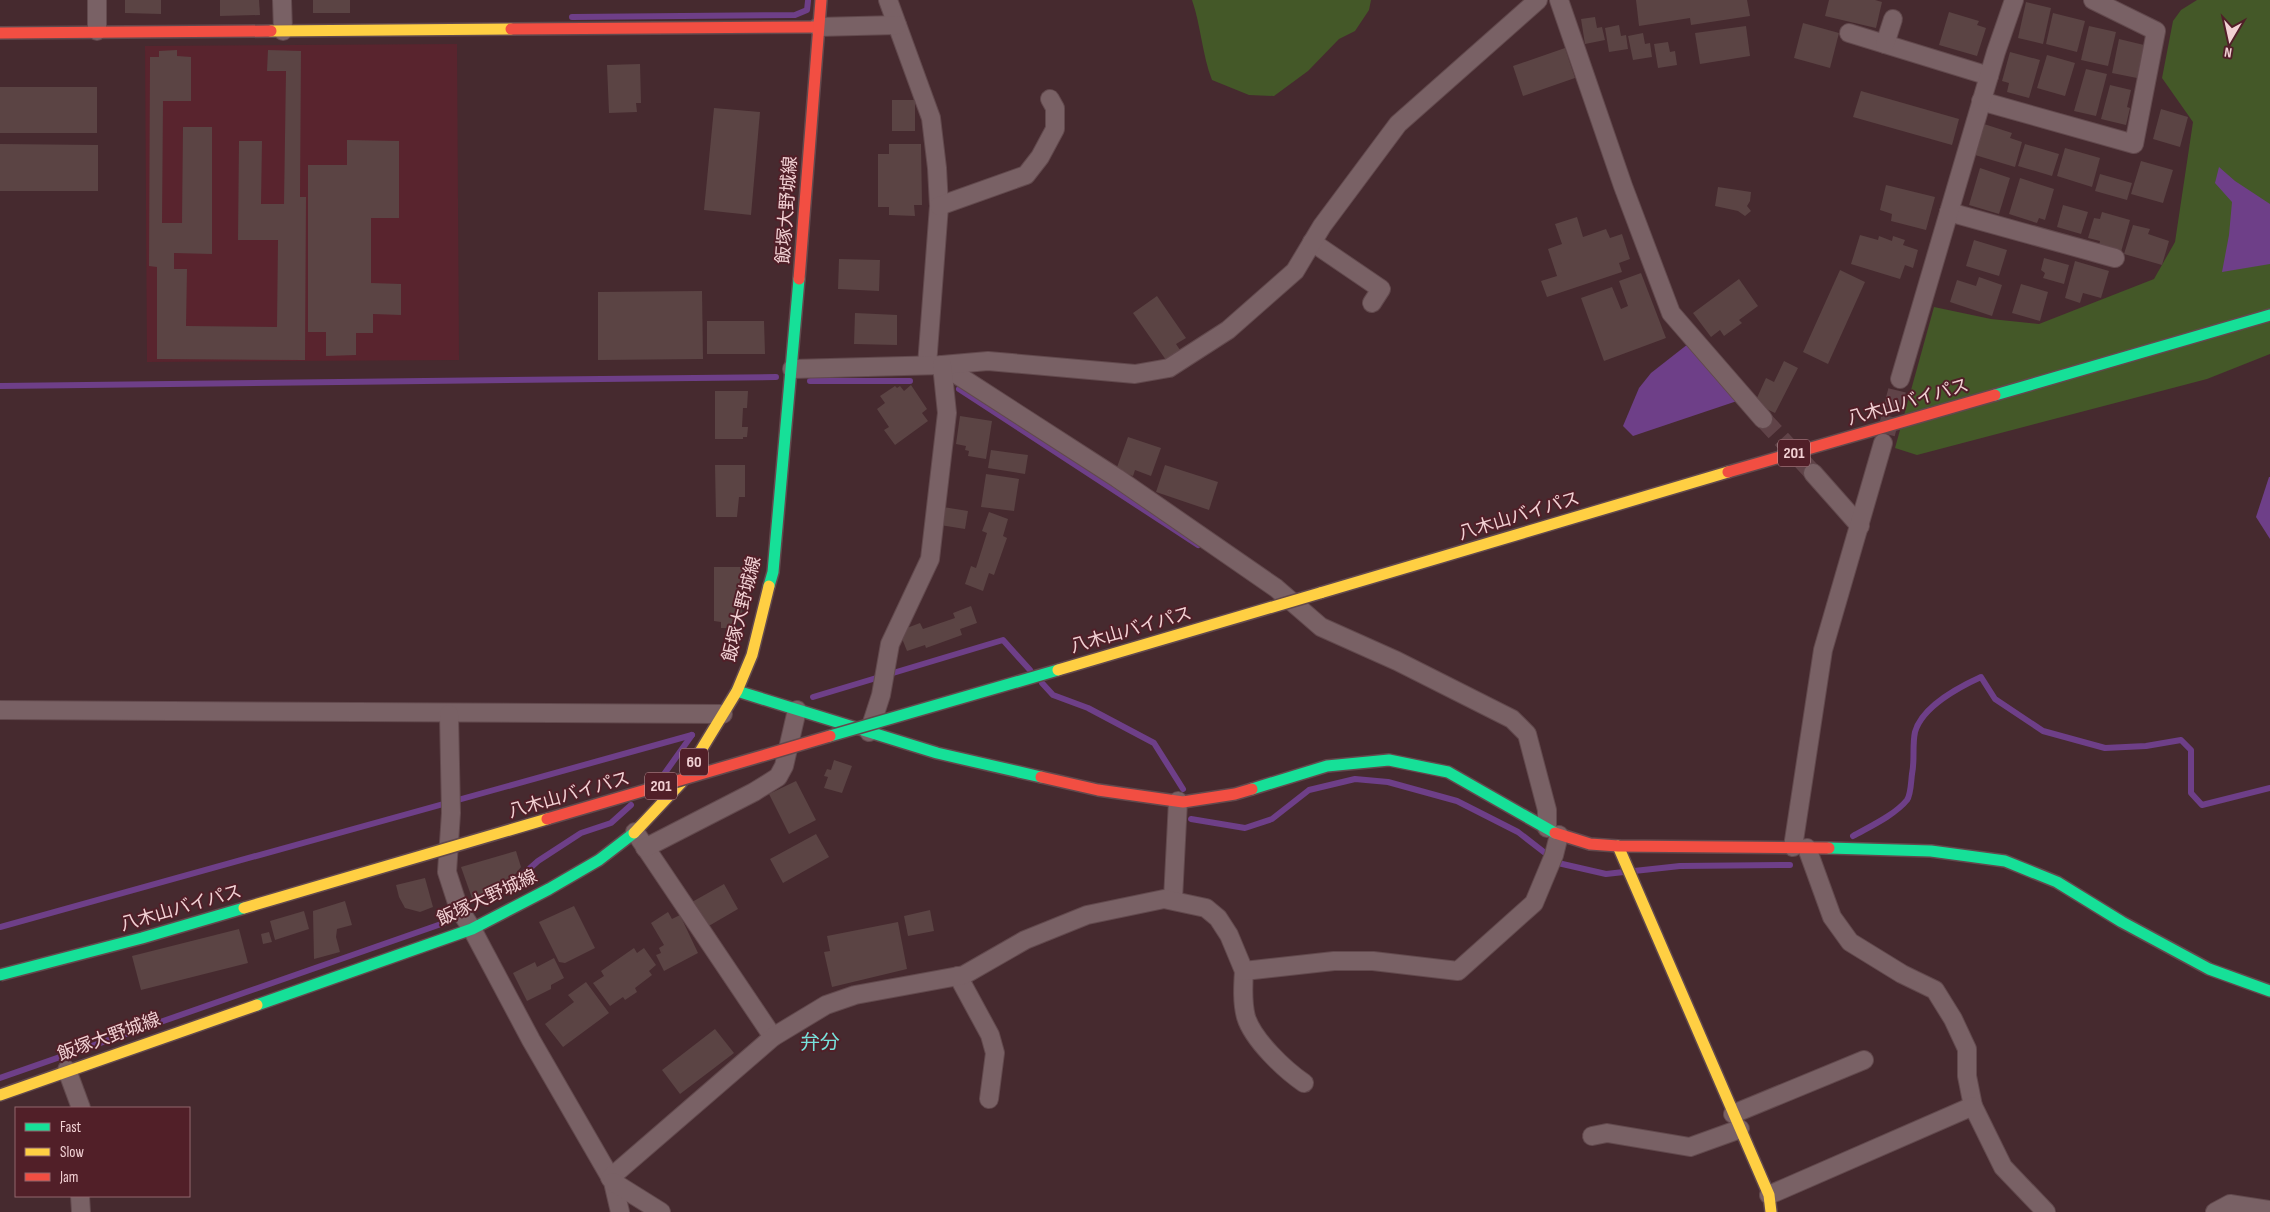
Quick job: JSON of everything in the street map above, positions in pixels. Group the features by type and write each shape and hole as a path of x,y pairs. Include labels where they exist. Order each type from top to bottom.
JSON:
{"main road":[{"name":"飯塚大野城線","path":"0,1095 472,929 549,890 599,860 635,832 681,783 737,691 752,655 773,572 792,369 820,0"},
{"path":"0,33 818,27"},
{"name":"八木山バイパス","path":"0,975 142,938 2270,315"},
{"path":"737,691 938,752 1098,790 1183,802 1235,794 1326,766 1389,760 1448,772 1553,831 1590,844 1931,851 2006,861 2057,882 2122,922 2209,969 2268,989"},
{"path":"1618,846 1770,1203"}],"street":[{"path":"97,0 98,31"},
{"path":"282,0 282,31"},
{"path":"868,732 882,686 890,644 930,559 947,413 935,365 939,206 931,118 888,0"},
{"path":"792,369 935,365 988,361 1135,374 1169,368 1228,330 1295,270 1312,242 1398,124 1538,0"},
{"path":"1560,0 1623,186 1671,313 1764,419"},
{"path":"1900,379 1988,76 2014,0"},
{"path":"1981,101 2134,144 2156,31 2093,0"},
{"path":"1885,44 1893,19"},
{"path":"818,27 897,26"},
{"path":"1849,33 1988,76"},
{"path":"939,206 1026,175 1040,157 1055,129 1055,108 1050,100"},
{"path":"1948,212 2115,258"},
{"path":"1312,242 1381,289 1372,303"},
{"path":"935,365 1117,478 1268,582 1321,627 1397,661 1512,719 1527,734 1553,831 1553,859 1534,904 1458,971 1373,961 1334,961 1244,971"},
{"path":"1883,443 1823,650 1800,847 1832,917 1850,942 1902,974 1934,990 1948,1011 1967,1049 1967,1076 1973,1106 2003,1167 2046,1212"},
{"path":"1813,473 1860,526"},
{"path":"0,710 450,714 723,714"},
{"path":"646,848 754,792 778,777 784,766 797,710"},
{"path":"450,714 451,803 447,872 458,909 472,929 531,1040 612,1180 620,1212"},
{"path":"1173,899 1178,801"},
{"path":"635,832 773,1037"},
{"path":"612,1180 773,1037 826,1005 855,995 911,983 958,976 984,965 1025,940 1087,915 1142,902 1173,899 1206,908 1218,918 1229,935 1244,971 1243,998 1246,1019 1263,1044 1287,1071 1304,1083"},
{"path":"958,976 990,1035 995,1052 989,1099"},
{"path":"1592,1136 1607,1133 1690,1147 1736,1121 1864,1060"},
{"path":"67,1070 81,1107"},
{"path":"1770,1203 1973,1106"},
{"path":"612,1180 661,1212"},
{"path":"80,1197 81,1212"},
{"path":"2215,1212 2230,1204 2270,1210"}],"shaded area":[{"path":"457,44 459,360 147,362 145,46"},
{"path":"2219,167 2235,181 2270,204 2270,264 2222,272 2229,235 2232,202 2215,183"},
{"path":"1688,344 1740,400 1633,436 1623,426 1639,388 1651,373"},
{"path":"2270,477 2270,539 2256,517"}],"green space":[{"path":"1192,0 1371,0 1369,10 1355,31 1339,39 1308,71 1274,96 1249,95 1212,80"},
{"path":"2197,0 2270,0 2270,354 2207,379 1917,455 1895,448 1934,307 1991,319 2039,324 2154,279 2175,242 2193,122 2162,78 2173,21 2181,10"}],"building":[{"path":"125,0 161,0 161,14 125,13"},
{"path":"220,0 259,0 260,15 220,16"},
{"path":"313,0 350,0 350,13 313,13"},
{"path":"1636,0 1747,0 1750,16 1691,25 1690,18 1639,26"},
{"path":"1829,0 1875,0 1882,2 1876,28 1825,16"},
{"path":"2026,2 2051,8 2043,44 2018,38"},
{"path":"1949,12 1979,21 1977,25 1986,28 1977,56 1939,45"},
{"path":"2053,13 2085,21 2077,52 2046,44"},
{"path":"1595,17 1597,28 1602,27 1605,40 1585,44 1581,19"},
{"path":"1803,23 1839,33 1830,68 1794,58"},
{"path":"1619,25 1621,36 1626,35 1628,49 1609,52 1605,28"},
{"path":"1746,26 1750,56 1700,64 1695,33"},
{"path":"2089,26 2116,32 2108,66 2081,60"},
{"path":"1643,33 1645,44 1650,43 1652,57 1633,60 1628,36"},
{"path":"2119,39 2144,45 2137,78 2112,73"},
{"path":"1668,42 1670,52 1675,51 1677,65 1658,68 1654,44"},
{"path":"1565,48 1575,78 1523,96 1513,66"},
{"path":"177,50 177,56 191,57 191,101 163,101 162,223 182,223 183,127 212,127 212,254 174,253 174,269 187,269 186,326 277,327 278,240 238,240 239,141 262,141 261,204 284,204 286,71 267,71 268,50 301,51 300,197 306,197 305,360 157,359 157,267 149,266 150,57 159,57 159,51"},
{"path":"2010,52 2040,60 2029,98 2007,92 2009,83 2002,81"},
{"path":"2047,55 2075,63 2065,96 2037,88"},
{"path":"640,64 641,103 636,103 637,112 609,113 607,65"},
{"path":"2086,69 2107,74 2096,116 2074,111"},
{"path":"2110,85 2131,90 2127,107 2130,108 2126,125 2101,119"},
{"path":"0,87 97,87 97,133 0,133"},
{"path":"1861,91 1959,119 1952,145 1853,117"},
{"path":"892,100 915,100 915,131 892,131"},
{"path":"714,108 760,112 751,215 704,210"},
{"path":"2161,109 2188,117 2180,147 2153,139"},
{"path":"1984,124 2012,133 2010,138 2022,142 2015,167 1975,155"},
{"path":"347,140 399,141 399,218 371,218 371,283 401,284 401,315 373,314 373,333 356,333 356,355 326,356 326,332 308,332 308,165 347,165"},
{"path":"0,144 98,145 98,191 0,191"},
{"path":"889,144 921,144 922,205 914,205 915,216 889,215 889,207 878,207 878,154 889,154"},
{"path":"2025,144 2059,154 2052,176 2018,166"},
{"path":"2065,148 2100,158 2092,187 2057,176"},
{"path":"2141,161 2173,170 2163,203 2131,194"},
{"path":"1980,168 2010,178 1999,214 1969,205"},
{"path":"2100,174 2132,183 2127,200 2095,191"},
{"path":"2020,178 2054,189 2045,220 2039,218 2037,223 2009,214"},
{"path":"1886,185 1935,197 1926,230 1891,221 1892,214 1880,210"},
{"path":"1718,187 1751,192 1750,201 1747,206 1751,211 1745,216 1738,211 1715,206"},
{"path":"2063,205 2088,212 2081,234 2057,227"},
{"path":"2102,212 2130,220 2121,252 2099,246 2100,241 2088,238 2094,218 2100,219"},
{"path":"1577,217 1583,237 1606,229 1610,238 1622,234 1630,259 1619,263 1622,272 1547,297 1541,281 1557,276 1548,249 1562,244 1555,224"},
{"path":"2133,225 2150,229 2148,234 2169,241 2162,265 2124,254"},
{"path":"1860,235 1878,240 1879,236 1892,241 1893,236 1905,240 1903,245 1918,250 1913,268 1905,265 1900,279 1851,264"},
{"path":"1974,240 2007,250 1999,276 1966,266"},
{"path":"2044,258 2069,265 2064,284 2043,278 2045,273 2041,270"},
{"path":"839,259 880,260 879,291 838,289"},
{"path":"2075,261 2109,271 2101,298 2083,293 2080,303 2065,298"},
{"path":"1840,270 1865,282 1828,364 1803,352"},
{"path":"1641,273 1666,338 1604,361 1581,298 1612,287 1621,309 1628,306 1619,281"},
{"path":"1979,277 2002,285 1992,316 1950,302 1957,280 1976,286"},
{"path":"1739,279 1758,306 1739,320 1742,323 1724,336 1720,330 1711,337 1693,313"},
{"path":"2021,284 2048,292 2040,321 2012,313"},
{"path":"702,291 703,359 598,360 598,292"},
{"path":"1157,296 1186,338 1176,344 1180,350 1166,360 1133,313"},
{"path":"855,313 897,315 897,345 854,344"},
{"path":"707,321 764,321 765,354 707,354"},
{"path":"1784,361 1798,368 1775,413 1760,406 1762,403 1756,400 1766,378 1774,382"},
{"path":"911,385 927,409 922,413 928,421 895,445 884,430 889,427 877,409 885,403 880,396 895,386 897,388 900,386 904,391"},
{"path":"715,391 748,391 747,408 743,408 742,427 748,427 747,437 743,437 743,439 715,439"},
{"path":"960,416 992,421 986,459 968,456 969,451 965,450 966,446 956,444"},
{"path":"1128,437 1161,448 1151,476 1135,470 1133,476 1116,470"},
{"path":"991,450 1028,455 1025,474 988,468"},
{"path":"715,465 745,465 745,497 739,497 737,517 716,517"},
{"path":"1165,465 1218,482 1209,510 1156,492"},
{"path":"986,474 1019,479 1014,511 981,507"},
{"path":"943,507 968,511 965,529 940,525"},
{"path":"989,512 1008,519 1003,536 1007,538 994,575 989,573 983,591 965,584 971,566 976,568 987,533 982,531"},
{"path":"714,567 743,567 742,620 736,620 736,628 721,628 721,622 714,621"},
{"path":"971,606 977,623 960,629 962,635 926,648 925,645 907,651 899,631 920,623 923,629 955,618 953,613"},
{"path":"834,760 852,766 842,793 824,788 828,777 824,776 827,769 831,770"},
{"path":"796,781 816,820 789,834 769,794"},
{"path":"816,834 829,857 783,883 770,859"},
{"path":"516,851 521,867 508,883 490,895 473,901 461,867"},
{"path":"425,878 433,907 420,912 405,908 399,897 396,885"},
{"path":"724,884 738,909 707,927 692,902"},
{"path":"345,901 352,925 337,929 336,937 340,952 314,959 313,911"},
{"path":"574,906 595,948 565,963 559,962 539,922"},
{"path":"930,910 934,931 908,936 904,916"},
{"path":"304,911 309,929 275,940 270,921"},
{"path":"668,912 672,919 680,915 698,953 664,971 656,955 661,953 659,948 664,945 651,923"},
{"path":"898,922 907,969 832,987 824,952 830,951 827,936"},
{"path":"239,929 248,963 141,990 132,956"},
{"path":"269,932 272,942 263,944 261,934"},
{"path":"634,948 637,953 644,948 656,965 649,971 652,975 635,988 637,992 625,1000 623,997 610,1006 593,983 604,976 601,971"},
{"path":"554,958 564,978 551,985 551,989 527,1001 513,973 535,962 537,967"},
{"path":"586,982 609,1013 563,1047 545,1024 574,1002 568,995"},
{"path":"715,1029 734,1053 680,1094 662,1070"}],"waterway":[{"path":"572,17 795,15 807,10 808,1"},
{"path":"0,386 776,377"},
{"path":"810,381 910,381"},
{"path":"959,389 1198,545"},
{"path":"813,697 1003,640 1030,670"},
{"path":"1853,836 1889,816 1907,800 1913,769 1915,732 1925,714 1952,692 1981,677 1995,699 2043,731 2105,748 2146,746 2181,740 2191,750 2191,793 2202,805 2270,788"},
{"path":"1042,683 1053,695 1088,708 1154,743 1183,789"},
{"path":"662,777 692,735"},
{"path":"0,927 692,735"},
{"path":"1191,819 1245,828 1272,819 1309,790 1355,779 1388,782 1457,801 1518,832 1558,863 1606,874 1624,872"},
{"path":"509,887 538,861 581,833 611,823 631,805"},
{"path":"1634,871 1680,866 1790,865"},
{"path":"0,1078 444,923"}],"tunnel":[{"path":"1886,434 1900,379"},
{"path":"1763,419 1813,473"}],"traffic: fast":[{"path":"769,586 773,572 799,279"},
{"path":"1995,395 2270,315"},
{"path":"830,736 1058,670"},
{"path":"737,691 937,753 1041,777"},
{"path":"1252,789 1327,766 1389,760 1448,772 1555,833"},
{"path":"257,1005 472,929 549,889 599,860 634,833"},
{"path":"1829,848 1931,851 2005,861 2057,882 2122,922 2209,969 2270,991"},
{"path":"0,975 142,938 244,908"}],"traffic: slow":[{"path":"271,31 511,29"},
{"path":"1320,593 1728,472"},
{"path":"634,833 681,783 737,691 752,655 769,586"},
{"path":"1058,670 1320,593"},
{"path":"244,908 547,819"},
{"path":"1618,846 1769,1195 1771,1212"},
{"path":"0,1095 257,1005"}],"traffic: jam":[{"path":"799,279 821,0"},
{"path":"511,29 818,27"},
{"path":"0,33 271,31"},
{"path":"1728,472 1995,395"},
{"path":"547,819 830,736"},
{"path":"1041,777 1098,790 1183,802 1235,794 1252,789"},
{"path":"1555,833 1590,844 1618,846 1829,848"}],"district":[{"name":"弁分","path":"820,1043"}]}
